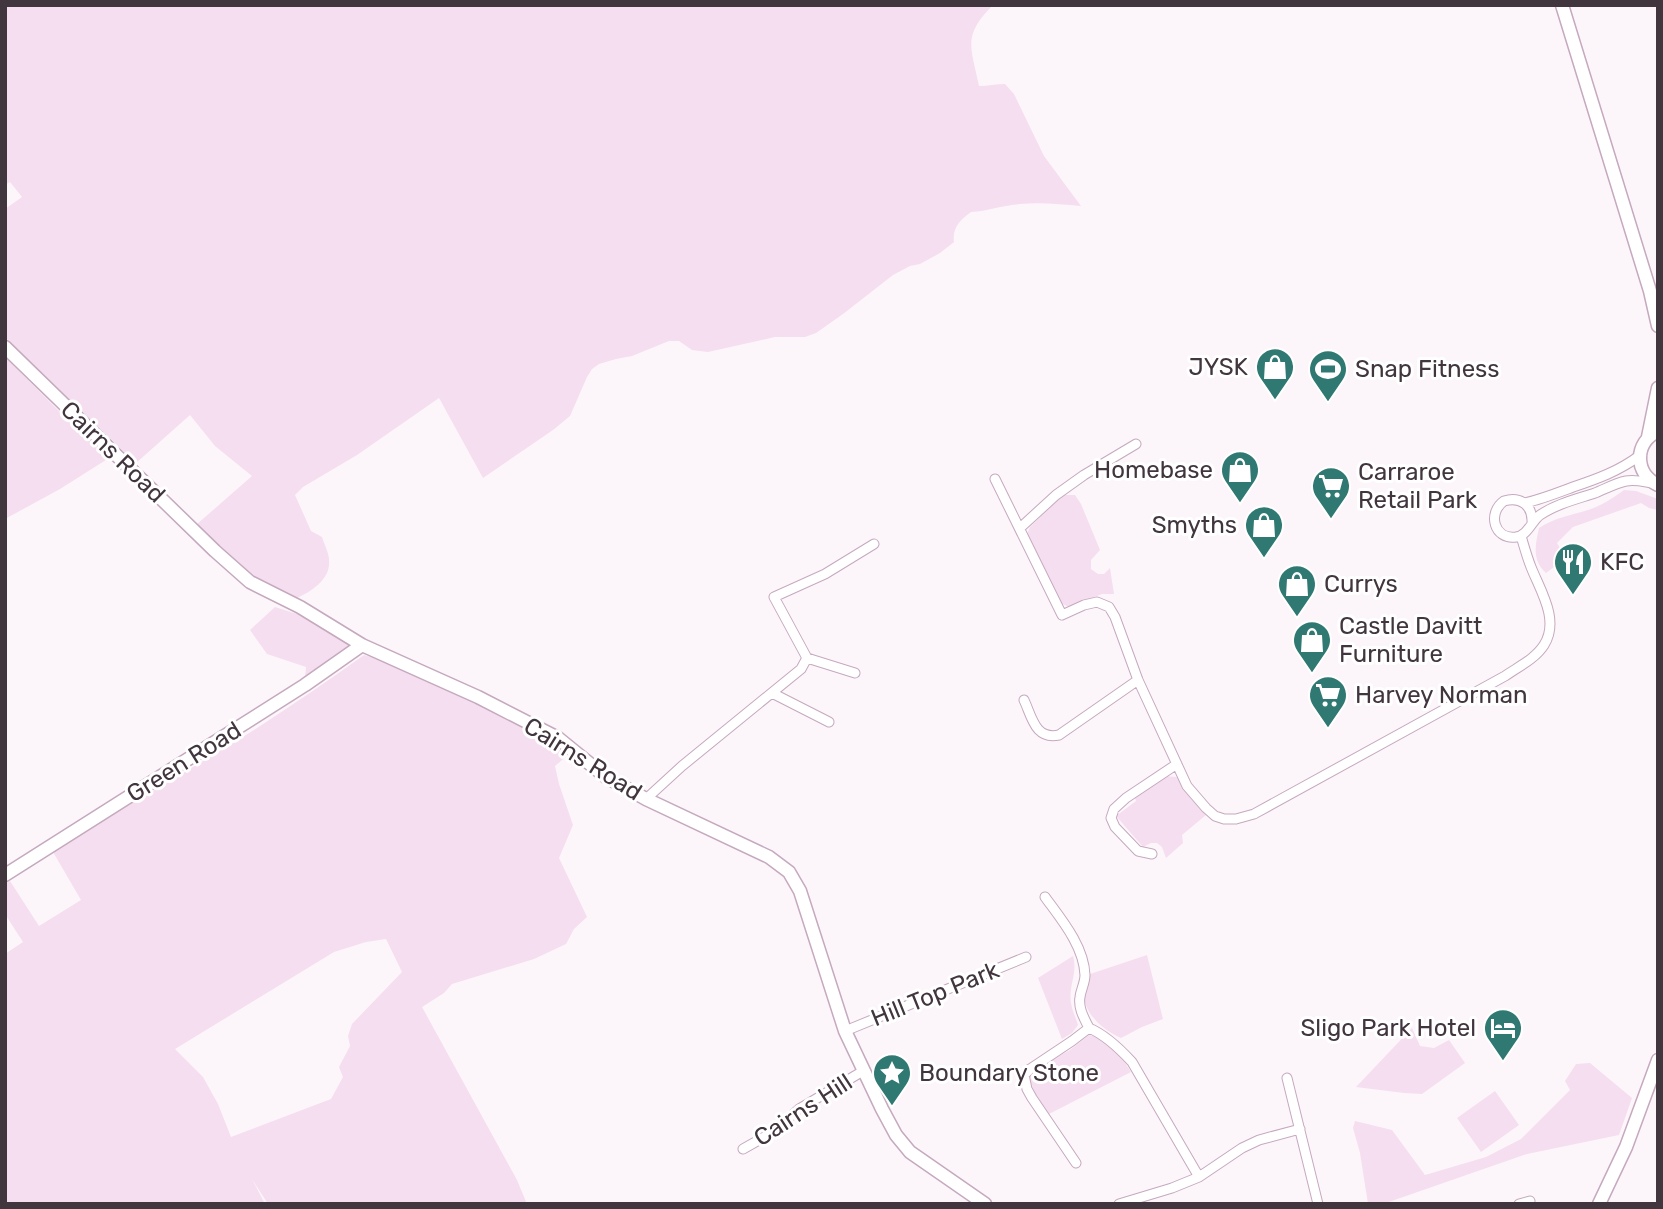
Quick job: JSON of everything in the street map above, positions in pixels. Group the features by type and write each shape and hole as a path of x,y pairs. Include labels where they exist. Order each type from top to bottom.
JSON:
{"street":[{"path":"1562,5 1650,291 1658,326"},
{"name":"Cairns Road","path":"5,347 250,582 300,607 362,645 478,697 558,738 606,777 646,799 769,857 789,872 800,891 845,1031 896,1135 910,1152 970,1199 985,1204"},
{"path":"1656,484 1645,476 1640,467 1639,456 1642,446 1653,434 1658,388"},
{"path":"1020,528 1056,495 1136,444"},
{"path":"1525,503 1606,476 1639,456"},
{"path":"995,479 1062,615 1084,604 1097,602 1109,607 1138,680 1187,786 1206,808 1215,816 1224,819 1254,814 1530,660 1544,645 1549,635 1550,623 1548,610 1521,536"},
{"path":"1532,523 1530,508 1518,499 1500,503 1495,511 1495,524 1502,533 1510,537 1521,536 1538,516 1556,507 1628,480 1656,484"},
{"path":"855,673 807,658 774,597 825,574 874,544"},
{"name":"Green Road","path":"5,876 305,685 362,645"},
{"path":"646,799 682,766 801,669 807,658"},
{"path":"1024,700 1037,728 1043,735 1050,737 1059,735 1138,680"},
{"path":"772,693 830,722"},
{"path":"1152,854 1138,851 1115,827 1111,818 1114,809 1126,798 1177,764"},
{"path":"1045,897 1073,939 1082,958 1085,977 1079,997 1080,1011 1089,1028 1119,1047 1132,1062 1199,1177"},
{"name":"Hill Top Park","path":"845,1031 1026,957"},
{"path":"1076,1163 1032,1098 1024,1075 1089,1028"},
{"path":"1599,1204 1654,1084 1658,1060"},
{"name":"Cairns Hill","path":"743,1149 773,1132 799,1109 863,1071"},
{"path":"1287,1078 1318,1204"},
{"path":"1119,1204 1199,1177 1242,1147 1300,1129"},
{"path":"1519,1204 1530,1201"}],"shaded area":[{"path":"5,5 993,5 977,25 971,43 979,86 1005,84 1014,94 1044,156 1081,206 1028,203 971,212 958,225 954,242 940,253 893,275 843,314 816,333 805,337 775,337 708,352 692,350 679,341 669,341 632,356 599,364 587,377 570,416 483,478 439,398 357,455 303,487 295,495 311,531 322,537 329,560 324,579 297,598 255,578 196,525 252,476 215,446 190,415 136,463 5,337 5,209 22,197 10,182 5,185"},
{"path":"5,357 109,458 5,519"},
{"path":"1624,490 1636,491 1658,499 1658,510 1641,503 1573,527 1557,543 1564,555 1558,564 1546,573 1537,558 1539,528 1557,519 1598,506"},
{"path":"1063,495 1075,495 1081,504 1100,550 1091,560 1091,569 1098,574 1104,574 1110,568 1114,594 1102,594 1069,607 1060,603 1027,534 1030,527"},
{"path":"275,607 297,614 362,645 305,678 306,667 267,654 250,630"},
{"path":"364,655 387,662 501,713 556,741 569,754 555,766 573,825 559,858 587,917 574,929 566,944 534,959 452,984 444,993 422,1007 517,1180 527,1204 268,1204 252,1179 265,1204 5,1204 5,954 23,942 5,914 5,884 10,881 39,926 81,900 53,852 254,730","holes":["386,939 402,972 352,1024 348,1036 350,1046 339,1067 343,1077 331,1099 231,1137 218,1104 203,1077 175,1049 334,952"]},
{"path":"1164,776 1177,777 1206,815 1182,835 1183,843 1166,858 1162,847 1157,843 1143,847 1116,816"},
{"path":"1147,955 1163,1019 1121,1038 1103,1027 1092,1016 1086,1004 1085,988 1090,974"},
{"path":"1073,956 1070,997 1078,1025 1062,1039 1038,978"},
{"path":"1412,1028 1420,1046 1434,1048 1449,1040 1465,1063 1422,1094 1356,1087"},
{"path":"1089,1035 1109,1044 1131,1072 1049,1114 1029,1078 1036,1069 1070,1050"},
{"path":"1590,1063 1632,1098 1619,1135 1527,1154 1383,1204 1368,1204 1353,1128 1355,1121 1392,1130 1425,1175 1486,1157 1521,1139 1570,1090 1565,1081 1576,1064"},
{"path":"1495,1091 1519,1125 1481,1152 1457,1118"}],"place":[{"name":"JYSK","path":"1275,401"},
{"name":"Snap Fitness","path":"1328,403"},
{"name":"Homebase","path":"1240,504"},
{"name":"Carraroe Retail Park","path":"1331,520"},
{"name":"Smyths","path":"1264,559"},
{"name":"KFC","path":"1573,596"},
{"name":"Currys","path":"1297,618"},
{"name":"Castle Davitt Furniture","path":"1312,674"},
{"name":"Harvey Norman","path":"1328,729"},
{"name":"Sligo Park Hotel","path":"1503,1062"},
{"name":"Boundary Stone","path":"892,1107"}]}
